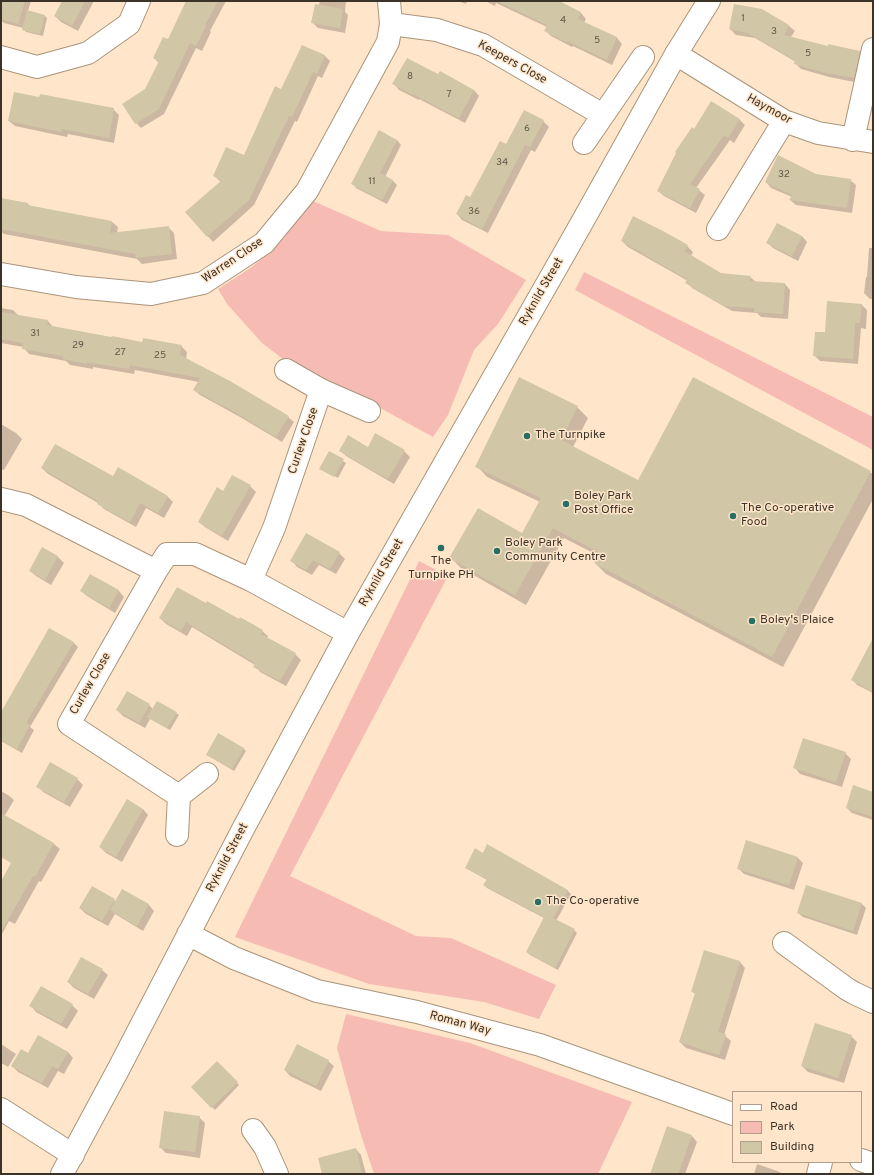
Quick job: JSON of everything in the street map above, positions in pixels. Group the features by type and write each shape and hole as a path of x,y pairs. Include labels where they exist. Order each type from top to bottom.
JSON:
{"street":[{"path":"1,57 37,67 88,53 129,24 139,1"},
{"name":"Warren Close","path":"1,274 76,287 151,294 203,283 264,243 308,191 388,42 391,24 389,1"},
{"name":"Ryknild Street","path":"62,1174 348,632 580,226 676,54 709,1"},
{"name":"Keepers Close","path":"391,24 437,30 483,45 603,115"},
{"path":"863,141 873,49"},
{"name":"Haymoor","path":"676,54 784,121 818,133 863,141"},
{"path":"584,143 644,57"},
{"path":"718,229 784,121"},
{"path":"286,370 322,390 369,410"},
{"name":"Curlew Close","path":"251,580 274,528 322,390"},
{"path":"1,499 26,505 156,571"},
{"name":"Curlew Close","path":"179,796 69,724 167,554 195,554 251,580 348,632"},
{"path":"177,835 179,796 207,774"},
{"name":"Roman Way","path":"188,934 234,958 317,991 417,1012 540,1045 732,1114"},
{"path":"784,943 847,989 873,1002"},
{"path":"1,1109 73,1155"},
{"path":"253,1130 271,1144 277,1174"},
{"path":"862,1160 873,1164"},
{"path":"818,1174 821,1163"}],"green space":[{"path":"311,200 381,231 448,235 526,280 498,324 474,350 448,415 433,437 351,392 296,369 262,343 227,304 218,289 252,267 283,239"},
{"path":"584,272 873,417 873,450 575,290"},
{"path":"419,561 448,576 290,876 416,936 451,938 556,985 539,1019 484,1002 369,984 235,937"},
{"path":"346,1014 470,1043 632,1102 598,1174 374,1174 361,1135 337,1048"}],"building":[{"path":"1,1 25,1 18,24 1,19"},
{"path":"62,1 85,1 72,26 54,16"},
{"path":"186,1 218,1 196,46 190,43 159,109 135,124 122,104 145,89 159,61 153,58 163,37 168,39"},
{"path":"497,1 559,1 581,12 578,19 617,37 607,60 544,31 547,25"},
{"path":"315,4 343,9 340,28 311,23"},
{"path":"734,4 762,9 789,25 784,35 828,46 828,44 860,51 854,78 822,72 794,64 795,60 748,33 729,29"},
{"path":"27,10 45,15 40,34 22,30"},
{"path":"302,45 325,55 317,74 313,72 292,117 289,116 249,200 207,237 185,212 222,180 213,176 226,147 244,155 275,86 281,89"},
{"path":"407,58 438,74 440,71 474,90 459,118 392,84"},
{"path":"14,92 39,97 40,94 114,108 109,138 62,129 61,132 8,121"},
{"path":"711,101 740,119 728,138 724,135 690,184 700,189 690,208 657,191 676,153 675,152 692,127 694,129"},
{"path":"524,110 544,120 530,147 525,145 482,229 456,214 466,195 470,197 500,141 506,144"},
{"path":"379,130 397,140 380,173 393,180 382,200 351,184"},
{"path":"778,155 816,174 851,179 847,208 789,200 792,195 765,182"},
{"path":"1,198 28,203 27,205 112,221 110,233 169,226 172,254 136,258 135,254 1,229"},
{"path":"633,216 688,245 684,251 721,273 751,276 750,281 785,283 783,314 754,312 754,308 724,306 685,283 687,279 621,241"},
{"path":"777,223 802,236 792,256 766,243"},
{"path":"827,301 862,304 860,323 855,323 853,359 813,356 815,332 825,332"},
{"path":"1,312 48,320 47,325 111,337 142,342 143,338 182,345 180,355 230,381 289,416 276,437 233,411 193,390 200,378 130,365 129,369 87,362 87,364 63,359 63,356 22,349 23,343 1,339"},
{"name":"The Co-operative Food","path":"519,377 578,406 561,440 638,480 693,377 871,471 772,657 594,563 600,553 553,528 515,595 449,558 478,508 522,533 541,498 475,467"},
{"path":"375,433 405,450 388,479 339,451 348,435 368,447"},
{"path":"55,444 113,476 118,467 168,496 158,513 140,503 130,522 97,504 98,501 41,468"},
{"path":"329,451 344,459 334,477 319,469"},
{"path":"232,475 251,485 222,536 198,522 217,487 223,491"},
{"path":"306,533 340,552 330,569 313,560 306,570 290,561"},
{"path":"42,547 58,556 45,580 29,571"},
{"path":"90,574 119,590 109,608 80,591"},
{"path":"177,587 206,603 207,601 239,619 240,617 263,630 261,634 296,653 280,681 253,667 255,663 186,622 181,631 159,618"},
{"path":"49,628 74,642 26,723 30,725 17,749 1,740 1,712"},
{"path":"873,638 873,692 851,680"},
{"path":"127,691 150,704 139,723 116,710"},
{"path":"157,701 177,712 167,728 147,717"},
{"path":"218,733 244,748 232,769 206,755"},
{"path":"803,738 846,752 836,782 793,768"},
{"path":"50,762 78,778 64,802 36,787"},
{"path":"853,785 873,792 873,817 846,808"},
{"path":"127,799 143,809 116,857 99,847"},
{"path":"1,813 54,843 1,932 1,881 11,863 1,857"},
{"path":"746,840 798,857 789,885 737,869"},
{"name":"The Co-operative","path":"487,844 568,890 553,918 575,929 555,968 526,952 544,917 483,885 487,879 465,868 475,848 483,853"},
{"path":"806,885 862,903 853,931 797,913"},
{"path":"92,886 115,899 102,921 79,908"},
{"path":"122,889 149,904 137,926 110,910"},
{"path":"704,950 740,961 718,1032 726,1034 719,1055 679,1042 695,993 691,992"},
{"path":"81,957 103,969 88,994 67,982"},
{"path":"41,986 73,1004 61,1024 29,1006"},
{"path":"815,1023 852,1035 838,1078 801,1066"},
{"path":"38,1035 68,1052 58,1069 52,1066 42,1083 11,1066 21,1049 28,1053"},
{"path":"297,1044 329,1060 316,1086 284,1070"},
{"path":"217,1061 238,1082 211,1108 191,1087"},
{"path":"164,1111 200,1116 195,1152 159,1148"},
{"path":"667,1126 692,1135 678,1174 650,1174"},
{"path":"356,1148 362,1174 322,1174 318,1158"}],"place":[{"name":"The Turnpike","path":"527,436"},
{"name":"Boley Park Post Office","path":"566,504"},
{"name":"The Co-operative Food","path":"733,516"},
{"name":"The Turnpike PH","path":"441,548"},
{"name":"Boley Park Community Centre","path":"497,551"},
{"name":"Boley's Plaice","path":"752,621"},
{"name":"The Co-operative","path":"538,902"}]}
